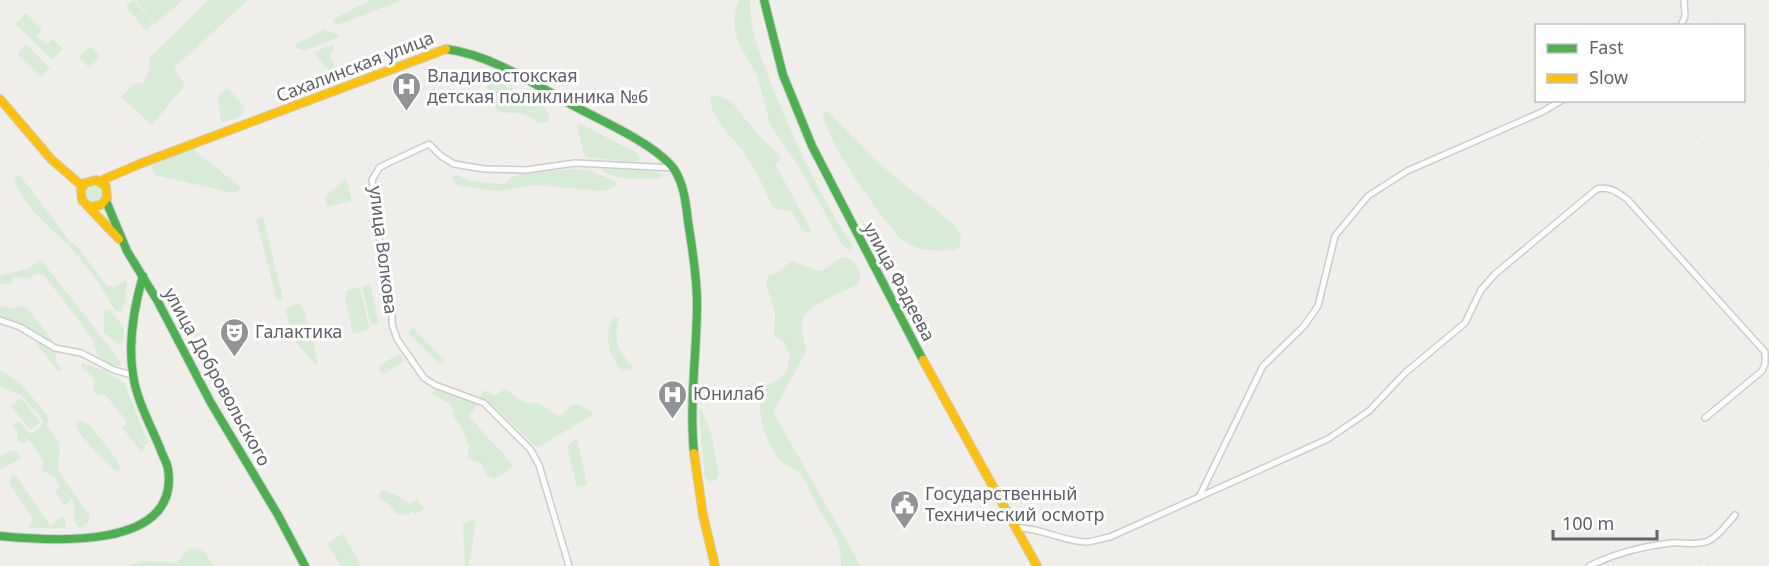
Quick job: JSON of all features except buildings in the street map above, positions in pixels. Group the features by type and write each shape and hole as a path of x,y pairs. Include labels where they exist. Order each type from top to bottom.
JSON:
{"main road":[{"name":"улица Фадеева","path":"764,0 787,87 815,152 940,391 1037,566"},
{"name":"Сахалинская улица","path":"100,181 142,163 446,49 458,50 482,60 578,108 649,148 673,168"},
{"path":"0,99 51,159 82,186"},
{"path":"673,168 680,181 686,203 693,246 697,302 692,429 701,509 715,566"},
{"path":"90,207 97,207 106,201 108,190 100,181 88,181 82,186 81,197 84,203 123,243"},
{"name":"улица Добровольского","path":"106,201 123,243 211,403 268,497 304,566"},
{"path":"0,536 92,538 141,525 153,518 162,508 170,488 168,471 132,375 135,314 143,276"}],"street":[{"path":"1682,24 1685,15 1684,0"},
{"path":"1200,495 1263,366 1304,326 1318,306 1335,236 1368,196 1407,171 1542,112 1559,102"},
{"name":"улица Волкова","path":"569,566 539,465 530,449 484,403 435,385 424,378 397,339 392,324 392,306 383,269 372,180 379,168 429,144 454,164 484,169 526,170 575,162 673,168"},
{"path":"1016,528 1026,528 1088,542 1110,537 1328,440 1369,411 1405,373 1465,323 1481,290 1494,274 1597,189 1604,187 1627,199 1765,352 1765,364 1762,371 1705,418"},
{"path":"0,320 20,327 54,348 81,353 114,370 132,375"},
{"path":"1593,565 1624,552 1666,544 1707,541 1715,537 1735,514"}],"green space":[{"path":"134,0 154,24 146,31 126,6"},
{"path":"136,0 183,0 155,24"},
{"path":"208,0 248,0 175,67 185,85 152,125 121,97 133,84 143,83 149,71 149,58"},
{"path":"370,0 402,0 343,23 333,22 335,18"},
{"path":"739,0 750,0 754,37 761,58 810,171 853,246 850,252 842,244 801,170 770,124 757,75 738,42 734,24"},
{"path":"26,13 42,29 36,36 46,45 53,39 63,49 52,60 15,24"},
{"path":"324,29 338,35 339,38 308,49 296,48 297,44"},
{"path":"26,44 50,68 41,77 17,54"},
{"path":"333,45 334,51 329,56 338,71 333,75 313,52"},
{"path":"91,46 100,57 89,68 79,57"},
{"path":"486,78 542,104 549,114 548,122 539,123 522,114 498,111 489,94"},
{"path":"229,89 244,107 244,111 239,117 221,123 218,97 224,90"},
{"path":"716,95 731,101 758,135 780,155 780,160 775,164 811,233 802,229 792,212 773,208 751,163 718,121 711,105 711,97"},
{"path":"828,112 878,163 955,225 961,236 959,248 939,251 923,249 910,245 896,233 856,180 833,141 823,113"},
{"path":"579,123 637,153 640,160 633,162 586,157 577,125"},
{"path":"192,149 241,187 237,192 232,193 155,175 151,165"},
{"path":"604,168 658,172 663,175 660,179 622,178 601,170"},
{"path":"571,169 588,170 615,181 617,185 608,190 599,191 536,185 499,191 458,186 451,178 456,175 472,181 504,184 517,175"},
{"path":"17,175 21,177 70,241 77,246 107,286 113,287 127,280 122,312 115,310 84,263 29,205 14,181"},
{"path":"346,178 352,201 327,207 325,197"},
{"path":"94,183 101,186 104,193 101,200 94,203 87,200 84,193 87,186"},
{"path":"263,217 283,299 277,300 256,219"},
{"path":"842,257 851,260 857,266 860,274 859,283 817,305 805,316 802,323 802,334 806,352 773,412 861,566 841,566 837,540 807,484 800,474 778,458 773,450 762,424 760,406 762,388 780,379 787,370 790,357 785,343 774,336 775,313 766,283 768,276 777,273 790,262 819,271"},
{"path":"41,260 115,354 121,363 119,366 110,365 97,354 92,338 44,275 37,273 29,278 14,277 10,284 0,284 0,276 27,269"},
{"path":"370,284 379,324 371,325 362,286"},
{"path":"359,287 370,329 353,334 345,298 347,290"},
{"path":"296,304 301,305 304,310 317,358 317,366 293,339 285,309"},
{"path":"0,306 26,307 54,342 52,344 21,325 0,318"},
{"path":"106,309 111,311 124,328 121,345 104,333 104,311"},
{"path":"614,317 619,319 617,339 620,351 633,366 632,369 622,371 611,352 608,338"},
{"path":"412,327 445,360 440,364 409,334"},
{"path":"37,340 56,352 56,362 61,368 60,371 35,342"},
{"path":"399,353 404,361 383,375 378,367"},
{"path":"82,363 103,370 124,383 148,443 145,445 133,431 146,449 141,452 122,427 127,423 125,419 105,394 98,395 93,390 95,380 81,366"},
{"path":"0,370 19,382 49,417 47,425 60,444 58,471 90,516 88,522 82,527 78,527 75,522 73,503 64,490 70,501 64,505 55,491 61,486 54,477 42,470 44,461 29,440 22,443 17,441 18,432 14,423 19,422 31,434 43,424 43,420 21,395 0,387"},
{"path":"505,389 523,402 541,404 556,415 561,415 572,405 577,404 592,412 592,415 539,447 535,446 497,409 480,397 484,390 494,396"},
{"path":"436,390 476,404 476,408 468,416 510,461 512,466 506,472 494,479 486,474 481,463 467,458 469,447 463,430 454,417 449,403 432,395 432,392"},
{"path":"21,398 40,422 30,430 11,406"},
{"path":"701,409 711,433 719,473 717,479 711,482 704,474 699,411"},
{"path":"79,421 89,424 118,461 119,471 115,470 82,436 76,425"},
{"path":"577,438 587,485 577,487 567,446"},
{"path":"10,451 16,451 21,459 0,469 0,457"},
{"path":"12,475 15,475 50,525 64,516 66,525 64,528 30,528 34,520 9,483"},
{"path":"384,489 409,504 417,499 424,509 415,514 412,510 409,515 396,513 387,502 378,499 380,491"},
{"path":"476,519 469,566 465,566 463,523"},
{"path":"343,534 361,566 341,566 327,543"},
{"path":"190,548 202,551 214,566 127,566 143,561 176,563"}],"railway":[{"path":"1493,0 1535,31"},
{"path":"1702,0 1703,24"},
{"path":"1708,0 1715,24"},
{"path":"1767,0 1769,5"},
{"path":"1412,11 1535,90"},
{"path":"1561,102 1614,113 1648,124"},
{"path":"1628,102 1728,177 1769,222"},
{"path":"1710,102 1724,157 1738,182"},
{"path":"1742,102 1750,130 1769,162"},
{"path":"1686,120 1719,166"},
{"path":"1671,555 1713,566"}],"traffic: fast":[{"path":"764,0 783,75 812,146 923,360"},
{"path":"446,49 480,57 512,72 641,142 674,169 685,201 696,282 697,322 692,415 694,453"},
{"path":"106,201 127,251 157,300 211,403 278,515 305,566"},
{"path":"0,536 79,539 108,535 134,528 154,515 167,496 168,469 141,403 135,385 132,363 133,325 143,276"}],"traffic: slow":[{"path":"100,181 142,163 446,49"},
{"path":"0,99 51,159 82,186"},
{"path":"90,207 101,205 107,198 106,186 96,180 85,183 81,190 82,200 119,239"},
{"path":"923,360 1037,566"},
{"path":"694,453 703,515 715,566"}],"place":[{"name":"Владивостокская детская поликлиника №6","path":"406,112"},
{"name":"Галактика","path":"234,358"},
{"name":"Юнилаб","path":"672,420"},
{"name":"Государственный Технический осмотр","path":"904,530"}]}
